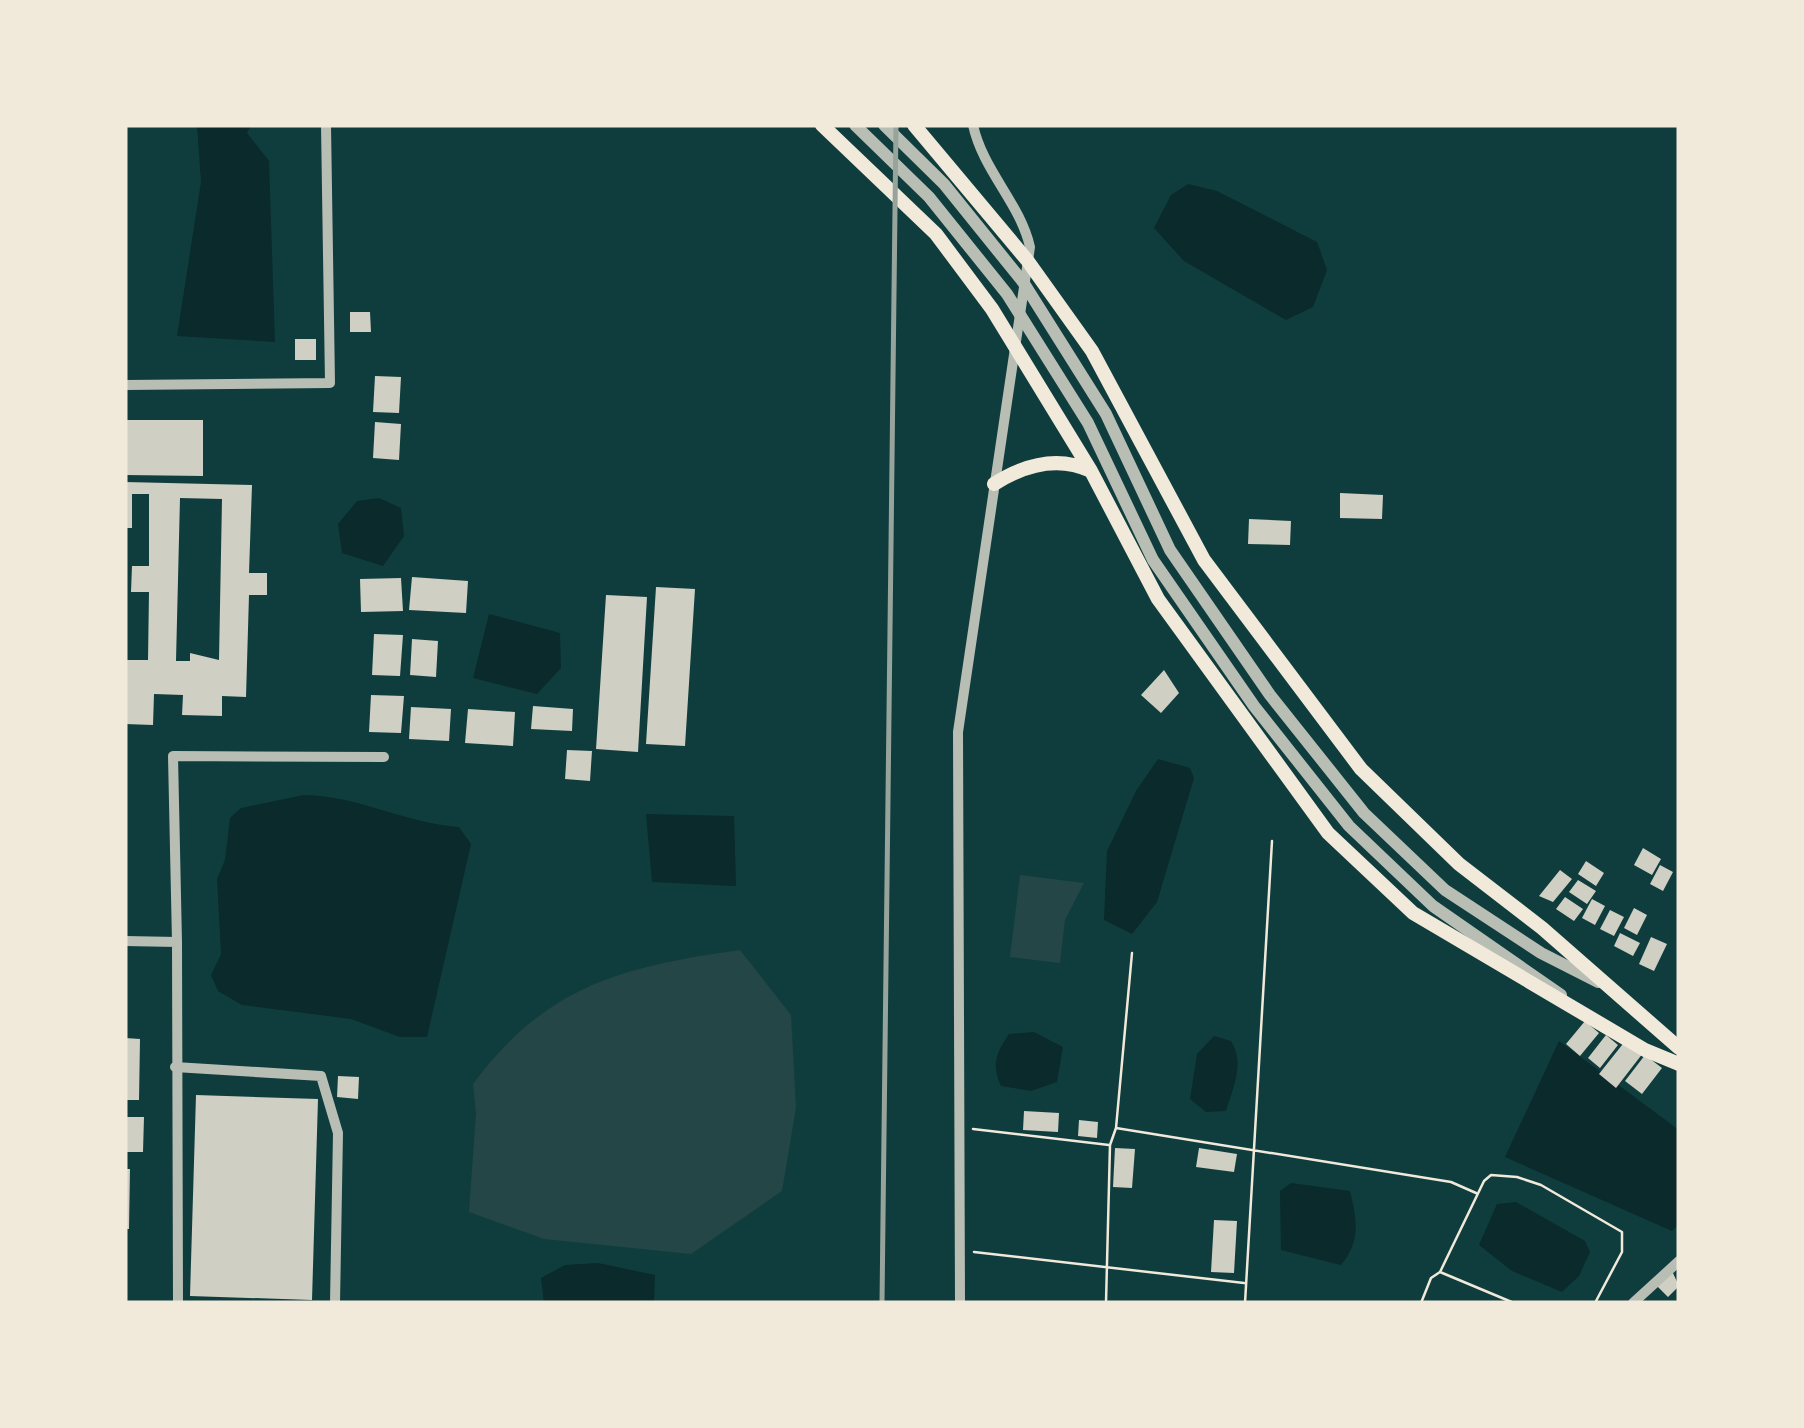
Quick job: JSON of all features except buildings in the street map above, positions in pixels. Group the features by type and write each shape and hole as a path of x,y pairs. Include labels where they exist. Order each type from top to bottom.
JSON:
{"main road":[{"path":"822,125 936,234 1013,342 1091,472 1158,599 1328,833 1413,913 1645,1050 1679,1064"},
{"path":"914,125 1027,260 1092,351 1204,560 1361,770 1458,864 1542,928 1600,984 1679,1048"},
{"path":"994,484 1020,468 1052,463 1075,464 1091,472"}],"street":[{"path":"125,385 330,383 326,125"},
{"path":"855,125 929,198 1007,294 1088,424 1154,560 1254,706 1349,826 1433,906 1529,969 1579,1009"},
{"path":"884,125 944,184 1024,282 1106,414 1170,550 1305,739 1364,813 1446,890 1541,953 1600,984"},
{"path":"960,1303 958,732 1027,260 1027,234 987,168 973,125"},
{"path":"178,1303 173,756 384,757"},
{"path":"125,941 177,942"},
{"path":"175,1067 321,1076 338,1133 336,1303"},
{"path":"1632,1303 1679,1260"}],"path":[{"path":"1245,1303 1272,841"},
{"path":"1106,1303 1110,1145 1116,1128 1132,954"},
{"path":"962,1127 1110,1145"},
{"path":"1116,1128 1450,1182 1476,1193"},
{"path":"1421,1303 1432,1278 1440,1272 1476,1193 1490,1174 1517,1176 1541,1185 1622,1232 1615,1271 1595,1303"},
{"path":"961,1251 1245,1283"},
{"path":"1440,1272 1514,1303"}],"shaded area":[{"path":"197,125 251,125 247,133 269,161 275,342 177,336 201,182"},
{"path":"1188,184 1217,191 1317,242 1327,270 1313,307 1286,320 1184,261 1154,228 1171,195"},
{"path":"379,498 401,508 404,536 383,566 342,553 338,524 357,501"},
{"path":"489,614 560,633 561,668 537,694 473,678"},
{"path":"1158,759 1190,768 1194,778 1157,902 1132,934 1104,920 1107,851 1136,791"},
{"path":"304,795 344,800 459,827 471,844 427,1037 400,1037 351,1019 242,1005 218,991 211,975 221,954 217,879 225,860 230,818 241,808"},
{"path":"646,814 734,816 736,886 652,882"},
{"path":"1020,875 1084,883 1065,920 1060,963 1010,957"},
{"path":"740,950 791,1015 796,1107 782,1191 691,1254 544,1239 469,1212 476,1113 473,1084 501,1050 559,1002 591,986 660,964"},
{"path":"1034,1032 1063,1047 1057,1082 1031,1091 1001,1086 996,1065 1009,1034"},
{"path":"1214,1036 1231,1041 1237,1067 1226,1111 1206,1112 1190,1099 1197,1054"},
{"path":"1559,1041 1679,1130 1679,1224 1672,1231 1505,1157"},
{"path":"1291,1183 1350,1191 1356,1230 1352,1247 1341,1265 1281,1250 1280,1191"},
{"path":"1516,1202 1585,1241 1590,1252 1579,1276 1562,1292 1512,1271 1479,1245 1497,1204"},
{"path":"598,1263 655,1275 654,1303 544,1303 541,1278 565,1265"}],"railway":[{"path":"882,1303 896,125"}]}
